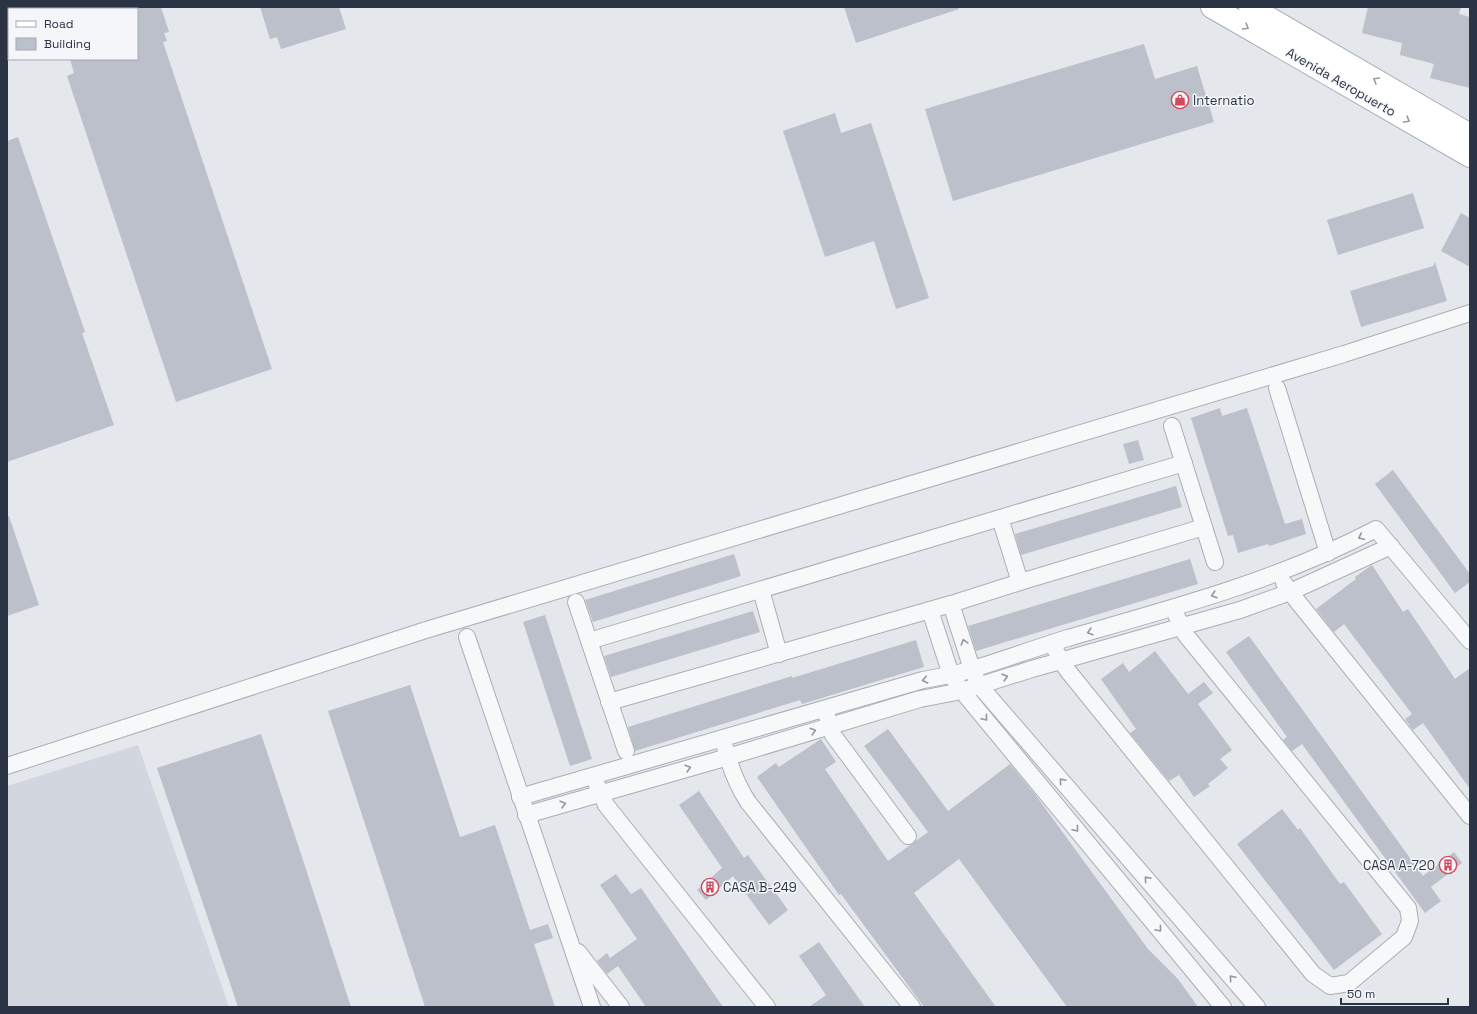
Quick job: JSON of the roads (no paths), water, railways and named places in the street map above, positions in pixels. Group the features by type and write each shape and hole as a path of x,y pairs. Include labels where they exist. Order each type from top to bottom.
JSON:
{"street":[{"name":"Avenida Aeropuerto","path":"1212,7 1470,156"},
{"name":"Avenida Aeropuerto","path":"1250,7 1470,135"},
{"path":"7,766 426,630 1321,361 1470,313"},
{"path":"1277,388 1328,553"},
{"path":"1172,426 1215,562"},
{"path":"589,641 1184,463"},
{"path":"1000,518 1020,582"},
{"path":"610,702 951,604 1020,582 1204,528"},
{"path":"520,797 824,708 923,680 951,675 972,669 1052,643 1173,608 1232,589 1328,553 1376,529 1470,641"},
{"path":"526,815 728,757 920,699 962,691 1240,610 1290,592 1391,546"},
{"path":"1279,572 1290,592 1470,816"},
{"path":"1232,589 1240,610"},
{"path":"760,590 779,654"},
{"path":"576,602 626,751"},
{"path":"951,604 972,669 979,685 1257,1007"},
{"path":"1052,643 1061,661 1314,974 1330,986 1349,983 1404,937 1410,921 1408,908 1190,640 1181,627 1173,608"},
{"path":"930,610 951,675 962,691 1223,1007"},
{"path":"467,637 592,1007"},
{"path":"824,708 833,735 908,836"},
{"path":"723,738 737,783 748,802 912,1007"},
{"path":"594,776 600,793 611,811 767,1007"},
{"path":"571,942 621,1007"}],"place":[{"name":"Internatio","path":"1180,100"},
{"name":"CASA A-720","path":"1448,865"},
{"name":"CASA B-249","path":"710,887"}]}
